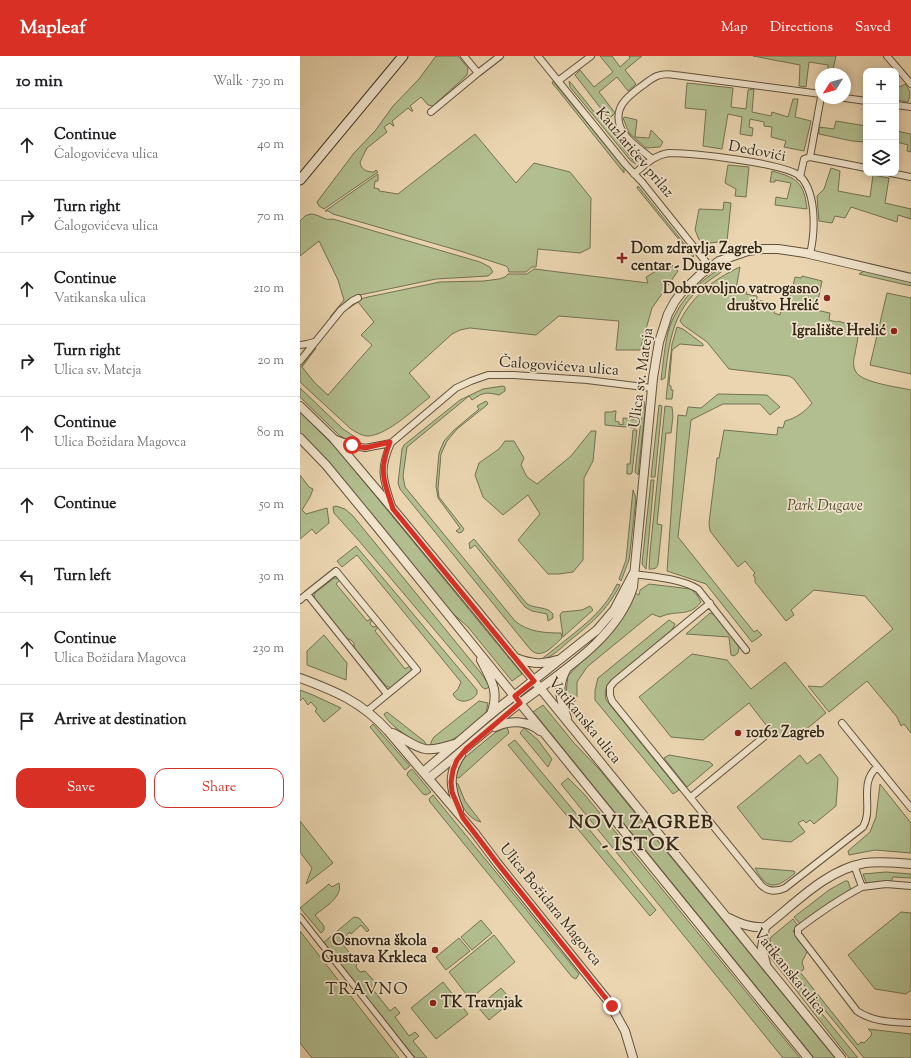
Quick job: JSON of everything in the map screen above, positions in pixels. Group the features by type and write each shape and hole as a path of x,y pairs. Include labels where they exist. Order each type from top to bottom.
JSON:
{"main road":[{"path":"300,180 403,56"}],"street":[{"path":"464,56 478,73"},
{"path":"430,112 500,56"},
{"name":"Kauzlarićev prilaz","path":"538,56 626,166 642,182 710,267"},
{"path":"558,81 591,56"},
{"path":"887,56 911,84"},
{"path":"652,159 624,134 618,115 626,98 651,79 658,76 675,75 815,95"},
{"path":"851,99 863,101"},
{"path":"810,157 820,104"},
{"path":"899,105 911,107"},
{"name":"Dedovići","path":"634,174 652,159 662,154 669,153 706,156 772,166 787,170 800,177 808,189 812,205 813,230 810,254"},
{"path":"800,177 804,159 810,157 863,167"},
{"path":"899,175 911,177"},
{"name":"Ulica sv. Mateja","path":"540,688 567,668 600,639 614,624 629,598 633,587 633,574 640,529 652,388 659,342 668,314 682,292 710,267 727,258 748,251 763,249 778,249 810,254 911,278"},
{"path":"300,361 340,310 358,298"},
{"path":"300,345 315,342"},
{"name":"Čalogovićeva ulica","path":"333,438 365,448 390,442 456,388 488,375 514,375 580,380 652,388"},
{"name":"Vatikanska ulica","path":"300,406 333,438 393,509 841,1058"},
{"path":"300,438 343,485 475,646 808,1058"},
{"path":"390,442 382,470 393,509"},
{"path":"300,600 336,571 416,670 367,710"},
{"path":"633,574 673,580 691,585 698,589 746,650"},
{"name":"Ulica sv. Mateja","path":"515,696 604,623 614,610 633,574"},
{"path":"307,594 387,694"},
{"path":"710,603 620,677 610,687 610,695 612,701 761,885 770,890 781,890 790,885 863,827 866,819 868,782 870,773 877,767"},
{"path":"475,646 495,690 495,701 491,714"},
{"path":"515,658 525,662 537,664 562,659"},
{"path":"567,668 560,683 559,690 568,723"},
{"name":"Ulica Božidara Magovca","path":"300,678 339,693 367,710 388,731 463,818 609,1002 625,1031 633,1058"},
{"path":"429,778 540,688"},
{"path":"423,772 491,714 515,696"},
{"path":"487,731 506,723 517,722 530,725 547,736"},
{"path":"842,723 911,808"},
{"path":"388,731 417,747 428,750 441,748 458,742"},
{"path":"691,797 765,736"},
{"path":"463,818 452,792 451,782 453,770 457,760 466,749"},
{"path":"726,917 745,926 754,928 765,927 822,881 832,875 854,866 881,862 911,864"},
{"path":"854,866 862,887"},
{"path":"911,886 886,884 862,887 838,899 798,929 798,934 857,1011 866,1017 887,1022 911,1023"},
{"path":"300,916 411,1058"},
{"path":"765,927 762,948 767,966"}],"green space":[{"path":"436,56 458,56 468,68 467,75 433,106 428,105 421,97 410,106 413,111 408,108 392,121 394,126 390,123 384,127 387,132 367,148 360,162 365,170 374,172 376,170 378,172 324,209 319,206 317,202 354,153 375,131 393,106 419,79"},
{"path":"600,56 612,56 620,67 630,58 629,56 642,56 625,70 636,84 628,91 617,77 599,92 615,113 609,119 575,75 580,70 594,87 613,72"},
{"path":"753,56 836,56 833,68 828,68 828,65 809,62 806,87 799,86 800,65"},
{"path":"553,81 624,168 624,173 552,83"},
{"path":"569,81 636,164 631,161 570,87"},
{"path":"687,83 733,88 731,107 746,109 748,90 754,89 752,112 771,116 772,112 788,117 793,99 798,99 795,117 811,121 804,151 784,147 786,141 771,137 772,127 764,126 764,122 750,119 749,127 753,128 752,136 740,134 742,117 728,114 722,149 703,146 706,110 685,108"},
{"path":"905,84 908,88 910,97 908,102 899,100 899,86 900,87"},
{"path":"625,117 637,120 635,137 649,138 651,130 663,142 660,147 646,148 629,133 623,118"},
{"path":"836,121 863,126 863,142 819,134 819,127 834,129"},
{"path":"899,132 911,134 911,152 907,151 908,145 899,143"},
{"path":"475,134 516,183 534,163 570,172 591,198 590,248 580,253 538,249 536,267 532,267 526,272 509,272 506,266 325,211 378,174 378,181 375,181 374,188 379,189 379,191 398,194"},
{"path":"728,165 749,167 746,197 735,196 736,189 725,183"},
{"path":"831,168 840,171 838,191 870,197 873,176 889,178 885,203 911,209 911,219 898,215 897,222 851,207 845,218 835,216 832,223 819,221 817,196 824,189"},
{"path":"772,171 788,176 798,182 804,193 807,209 775,205 776,197 787,199 791,183 775,180 775,182 770,182"},
{"path":"638,186 694,256 693,257 637,188"},
{"path":"724,202 731,203 727,241 701,244 695,230 699,209 723,210"},
{"path":"310,214 327,219 333,219 480,262 490,267 493,272 488,276 436,279 360,295 347,301 330,317 344,300 338,280 319,241 300,256 300,221 305,216"},
{"path":"670,263 678,271 652,308 640,350 616,350 619,321 559,316 536,335 470,328 460,330 452,334 409,373 430,397 392,426 384,431 368,436 361,435 351,429 300,382 300,367 316,348 302,367 315,383 328,395 372,345 361,335 374,322 358,302 349,308 360,299 440,282 484,281 499,279 508,274 527,274 534,269 648,283 646,277"},
{"name":"Park Dugave","path":"740,267 736,289 747,292 746,294 757,296 757,300 776,304 774,313 780,315 781,310 787,311 795,277 801,278 802,276 822,281 816,310 830,313 829,320 838,321 857,327 858,337 854,361 854,368 856,372 860,376 873,382 911,390 911,733 904,724 901,726 897,717 867,681 829,712 808,686 822,687 893,629 865,596 814,590 791,610 794,615 786,621 755,582 753,575 755,573 745,561 738,567 710,531 709,523 717,458 719,458 724,430 777,435 778,427 783,428 785,421 800,414 812,403 794,379 789,376 729,369 707,342 683,325 680,321 691,303 705,289 721,277"},
{"path":"721,268 722,271 720,273 694,294 678,318 673,331 665,378 661,380 667,337 674,316 687,297 703,281"},
{"path":"864,271 911,282 911,286 859,274"},
{"name":"Igralište Hrelić","path":"887,293 911,298 911,374 870,365"},
{"path":"677,327 683,329 703,344 703,346 680,344 672,350 669,385 671,386 671,390 673,390 672,399 666,399 672,344"},
{"path":"505,387 505,391 499,395 485,393 472,400 469,396 407,447 403,476 405,487 515,621 531,630 561,633 562,638 543,653 534,652 530,649 400,489 398,483 402,449 404,445 460,400 483,389"},
{"path":"300,388 343,429 358,439 361,444 351,442 339,435 300,397"},
{"path":"718,394 767,395 780,407 770,415 760,404 723,404 691,420 678,537 754,632 757,630 762,635 752,642 706,584 667,571 678,415 686,416 688,407 701,408"},
{"path":"486,401 488,403 487,405 457,429 447,441 441,454 438,489 439,497 464,529 459,533 456,531 460,528 438,498 436,486 439,453 444,441 453,431 479,409 477,406"},
{"path":"644,401 645,411 638,475 635,472"},
{"path":"659,405 662,406 655,477 651,477"},
{"path":"665,406 672,407 673,416 671,433 666,433 657,524 662,525 658,564 657,567 649,569 650,552"},
{"path":"616,411 615,421 619,422 619,424 623,425 623,418 638,418 637,427 605,425 605,412"},
{"path":"300,412 337,449 522,674 512,681 468,627 448,609 300,434"},
{"path":"633,430 637,430 632,473 627,474 627,464 630,464"},
{"path":"591,431 596,431 593,461 584,478 583,560 573,572 548,574 518,540 540,514 528,495 503,515 483,497 475,475 479,463 499,449 505,441 514,441 524,458 521,465 527,477 537,484 571,456"},
{"path":"300,475 309,487 313,489 302,510 306,514 327,508 329,523 316,534 312,529 300,539"},
{"path":"651,480 654,480 646,569 642,564"},
{"path":"633,490 636,498 630,553 621,581 619,579 626,560"},
{"path":"336,506 345,509 353,516 481,673 490,687 485,689 482,687 334,513 333,507"},
{"path":"474,539 527,604 550,611 553,614 553,618 548,621 547,614 532,611 525,607 475,545 470,549 469,543"},
{"path":"356,546 477,690 477,694 474,697 461,701 455,697 453,694 458,689 461,682 357,555 342,567 337,561"},
{"path":"334,578 338,578 340,580 336,584 367,621 372,619 370,624 373,627 378,626 375,631 405,669 410,666 410,673 391,688 386,686 354,648 354,643 346,638 315,599 314,595 316,592"},
{"path":"617,584 620,585 615,594 597,617 556,652 542,660 582,627 602,608 613,593"},
{"path":"649,584 691,589 701,602 692,610 687,612 660,617 652,614 643,621 587,667 577,682 577,697 573,705 566,692 568,676 593,649 633,592 639,595 640,590"},
{"path":"590,606 593,610 563,637 560,615 562,612 582,610"},
{"path":"710,613 716,615 739,647 738,653 734,656 731,655 729,637 686,634"},
{"path":"669,620 675,624 672,630 611,681 605,694 606,700 679,790 673,794 595,700 595,690 598,678"},
{"path":"324,635 347,663 346,680 307,665 307,651"},
{"path":"692,654 727,660 751,689 785,662 826,713 794,739 773,734 749,703 703,740 671,737 639,697"},
{"path":"300,690 341,708 324,722 315,711 317,709 311,702 308,705 303,698 300,701"},
{"path":"479,701 488,703 486,713 454,739 431,747 431,742 434,737"},
{"path":"543,705 574,743 599,769 835,1058 814,1058 533,712"},
{"path":"387,712 424,741 426,747 396,728 384,714"},
{"path":"373,724 410,766 405,770 370,727"},
{"path":"507,727 509,733 459,778 455,777 463,759 496,732"},
{"path":"524,728 538,740 552,759 548,767 520,733"},
{"path":"515,740 656,910 650,916 508,745"},
{"path":"820,754 838,778 836,806 814,824 810,820 806,823 803,820 798,823 805,832 791,842 762,839 737,807 800,755 807,764"},
{"path":"669,755 710,762 713,765 687,787 664,758"},
{"path":"412,769 431,792 426,795 423,794 407,775"},
{"path":"568,778 584,794 618,835 800,1058 783,1058 561,784"},
{"path":"455,782 458,784 465,801 481,822 475,820 466,812 460,800"},
{"path":"880,784 911,823 911,853 875,850 849,855 848,851 870,832 876,817"},
{"path":"433,795 579,974 576,979 572,977 430,802 429,799"},
{"path":"300,821 333,863 306,884 312,868 300,852"},
{"path":"755,868 794,871 795,873 783,882 773,885 764,881"},
{"path":"886,872 911,874 911,878 893,877 891,882 870,884 866,882 863,874"},
{"path":"845,881 848,881 851,890 832,901 801,925 794,917 829,890"},
{"path":"339,883 340,888 336,897 315,915 324,926 324,930 321,933 300,908 329,884 332,887"},
{"path":"901,912 911,913 911,990 906,994 875,989 848,955"},
{"path":"354,917 359,918 369,930 367,932 361,925 340,941 357,962 356,967 360,972 365,971 376,983 371,987 390,1011 395,1007 400,1013 395,1017 409,1036 415,1032 419,1036 413,1041 427,1058 415,1058 323,943"},
{"path":"793,919 799,927 793,931 808,950 802,962 804,969 800,972 858,1045 861,1042 864,1043 871,1036 872,1033 868,1029 911,1034 911,1058 864,1058 771,945 771,937"},
{"path":"481,920 492,933 472,950 461,937"},
{"path":"300,931 399,1058 312,1058 300,1043"},
{"path":"494,935 515,962 470,999 449,972"},
{"path":"459,938 470,951 446,970 436,957"},
{"path":"765,944 858,1058 849,1058 770,957"},
{"path":"443,982 468,1014 436,1039 411,1008"},
{"path":"501,988 512,1001 489,1020 478,1007"}],"place":[{"name":"Dom zdravlja Zagreb centar - Dugave","path":"622,258"},
{"name":"Dobrovoljno vatrogasno društvo Hrelić","path":"827,298"},
{"name":"Igralište Hrelić","path":"894,331"},
{"name":"10162 Zagreb","path":"738,733"},
{"name":"Osnovna škola Gustava Krkleca","path":"435,950"},
{"name":"TK Travnjak","path":"433,1003"}],"district":[{"name":"NOVI ZAGREB - ISTOK","path":"641,834"},
{"name":"TRAVNO","path":"367,990"}],"route":[{"path":"352,445 365,448 390,442 382,470 386,489 393,509 534,681 515,696 520,703 466,749 457,760 451,779 452,792 463,818 612,1006"}]}
